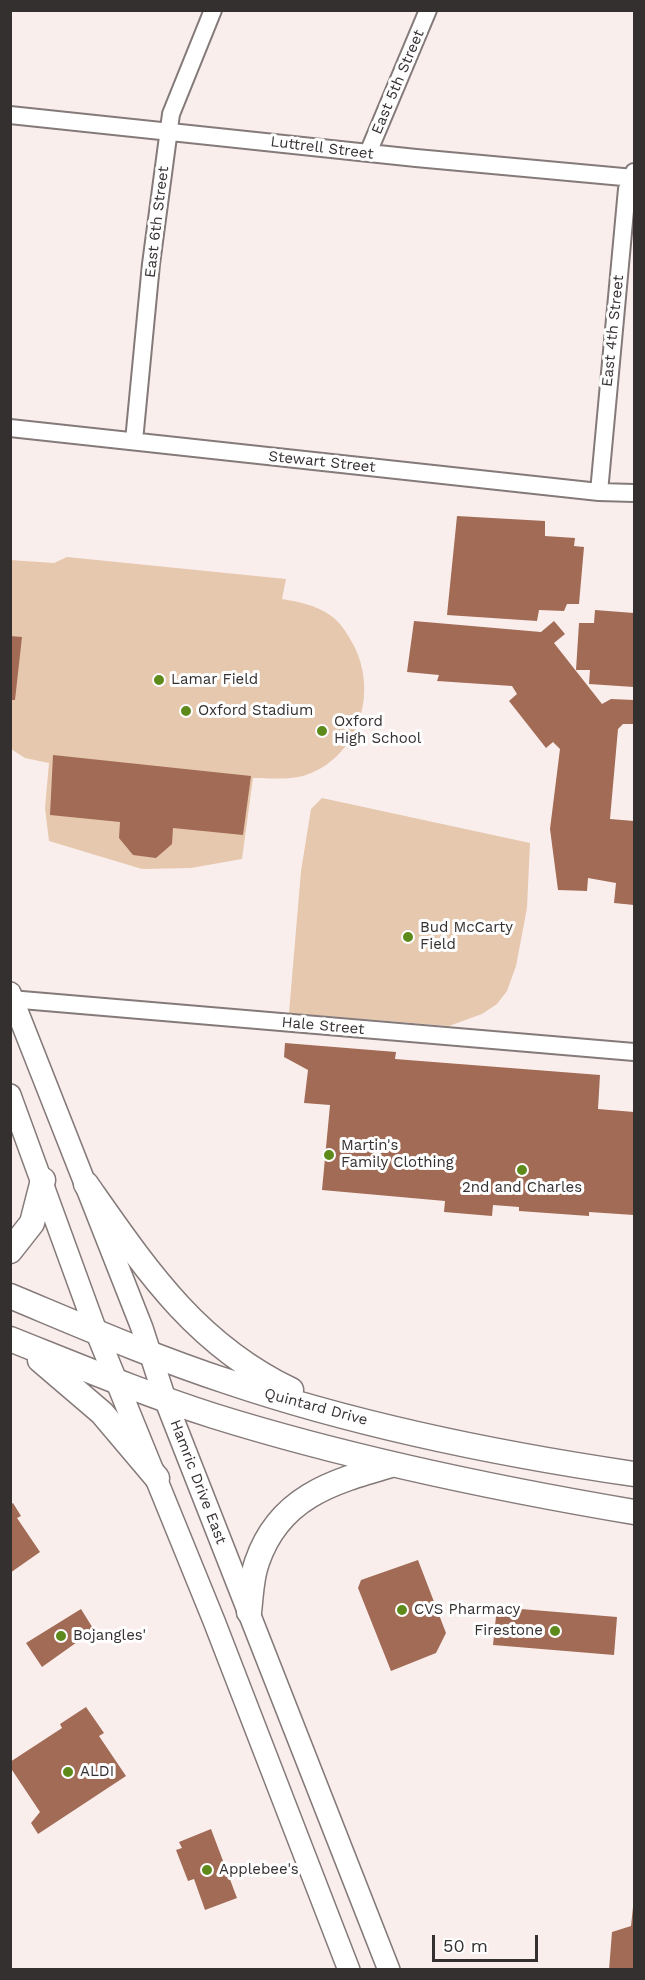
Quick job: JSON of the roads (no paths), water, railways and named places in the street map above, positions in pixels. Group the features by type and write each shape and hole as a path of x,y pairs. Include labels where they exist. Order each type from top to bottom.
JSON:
{"highway":[{"path":"10,1251 32,1223 43,1180"},
{"path":"86,1184 159,1286 217,1344 240,1361 288,1389 368,1422"},
{"name":"Quintard Drive","path":"10,1296 150,1353 264,1394 368,1422 481,1448 634,1474"},
{"path":"10,1340 165,1399 260,1430 496,1489 634,1512"},
{"path":"10,1340 59,1374 89,1400 122,1434 158,1478"},
{"path":"249,1612 259,1557 270,1535 291,1509 332,1482 393,1465"}],"main road":[{"name":"Hamric Drive East","path":"11,997 86,1184 165,1399 390,1970"},
{"path":"10,1095 43,1180 96,1331 158,1478 349,1970"}],"street":[{"name":"East 6th Street","path":"134,441 151,264 168,130 171,114 213,10"},
{"name":"East 5th Street","path":"368,153 428,10"},
{"name":"Luttrell Street","path":"10,115 368,153 634,176"},
{"name":"East 4th Street","path":"598,492 627,189 634,176"},
{"name":"Stewart Street","path":"10,428 634,494"},
{"name":"Hale Street","path":"11,997 634,1052"}],"place":[{"name":"Lamar Field","path":"159,680"},
{"name":"Oxford Stadium","path":"186,711"},
{"name":"Oxford High School","path":"322,731"},
{"name":"Bud McCarty Field","path":"408,937"},
{"name":"Martin's Family Clothing","path":"329,1155"},
{"name":"2nd and Charles","path":"522,1170"},
{"name":"CVS Pharmacy","path":"402,1610"},
{"name":"Firestone","path":"555,1631"},
{"name":"Bojangles'","path":"61,1636"},
{"name":"ALDI","path":"68,1772"},
{"name":"Applebee's","path":"207,1870"}]}
